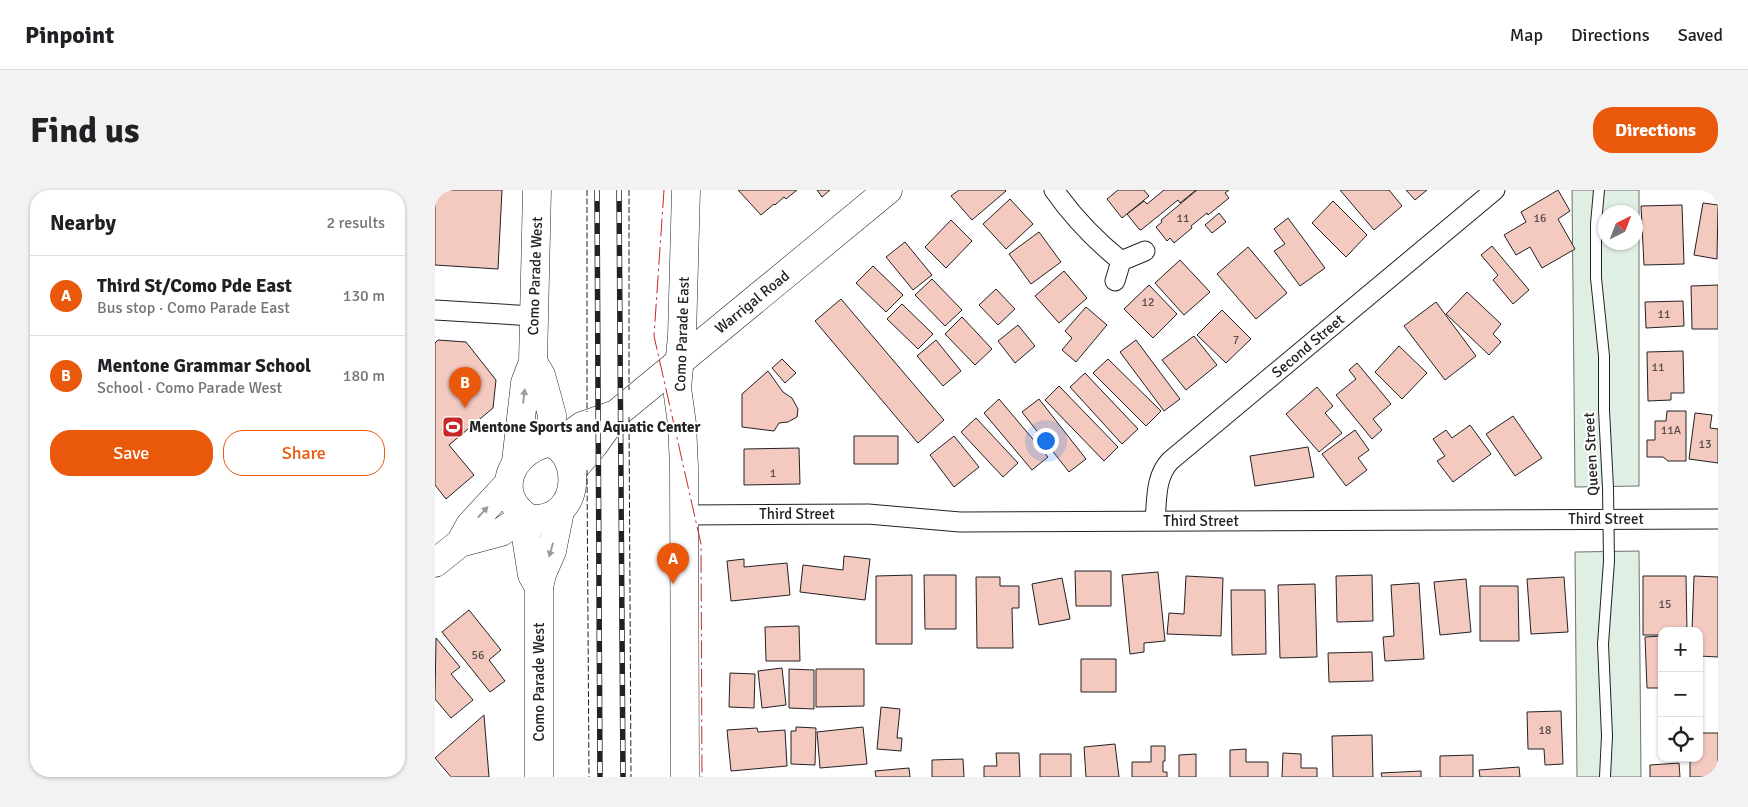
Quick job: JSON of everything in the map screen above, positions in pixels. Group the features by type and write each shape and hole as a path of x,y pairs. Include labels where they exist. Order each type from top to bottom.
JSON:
{"street":[{"name":"Como Parade West","path":"512,473 525,384 533,362 537,190"},
{"name":"Como Parade East","path":"685,777 685,515 682,424 677,388 683,313 686,190"},
{"name":"Warrigal Road","path":"571,471 594,445 616,414 888,190"},
{"path":"1053,190 1070,213 1088,232 1121,261"},
{"name":"Second Street","path":"1155,522 1159,479 1163,469 1170,461 1495,190"},
{"path":"1121,261 1145,251"},
{"path":"1115,281 1121,261"},
{"path":"435,310 534,316"},
{"name":"Como Parade West","path":"533,362 541,375 552,414 554,444"},
{"name":"Warrigal Road","path":"554,444 582,426 616,414"},
{"path":"435,563 460,543 470,525 533,447 547,443 554,444 563,451 571,471 572,486 568,499 560,511 548,518 528,517 501,532 460,543"},
{"path":"512,473 510,494 516,506 528,517"},
{"name":"Como Parade West","path":"539,777 539,587 552,551 560,511"},
{"name":"Third Street","path":"685,515 868,514 960,522 1718,518"},
{"name":"Como Parade West","path":"528,517 526,537 532,576 539,587"}],"lane":[{"name":"Queen Street","path":"1599,190 1596,224 1596,278 1604,356 1604,410 1609,519 1609,561 1603,644 1607,736 1605,777"}],"green space":[{"path":"1572,190 1639,190 1639,205 1598,205 1598,250 1639,250 1639,486 1575,487"},
{"path":"1639,551 1641,777 1577,777 1575,552"}],"building":[{"path":"435,190 502,190 498,269 435,265"},
{"path":"738,190 797,190 786,199 784,197 761,215"},
{"path":"817,190 830,190 822,197"},
{"path":"959,190 1006,191 972,220 951,196"},
{"path":"1118,190 1144,190 1149,196 1122,218 1107,199"},
{"path":"1164,190 1196,190 1180,203 1178,200 1141,230 1139,229 1127,214 1144,201 1147,204"},
{"path":"1197,190 1229,190 1225,193 1229,198 1191,226 1192,228 1174,243 1170,238 1167,241 1156,227 1162,222 1161,220"},
{"path":"1340,190 1389,190 1402,206 1374,230"},
{"path":"1406,190 1427,190 1415,200"},
{"path":"1558,190 1570,211 1558,219 1575,249 1542,268 1530,247 1516,255 1504,235 1526,222 1521,212"},
{"path":"1010,199 1033,224 1006,249 983,224"},
{"path":"1333,201 1367,235 1346,257 1312,223"},
{"path":"1703,203 1718,205 1717,259 1694,255"},
{"path":"1682,205 1684,264 1644,265 1643,206"},
{"path":"1219,213 1226,222 1212,233 1205,225"},
{"path":"1288,218 1325,268 1300,286 1274,251 1285,244 1274,229"},
{"path":"951,220 972,241 946,268 925,247"},
{"path":"1039,232 1061,262 1031,284 1009,254"},
{"path":"905,242 932,275 913,290 886,257"},
{"path":"1492,246 1529,290 1513,304 1493,280 1498,275 1481,255"},
{"path":"1248,247 1287,293 1256,319 1217,274"},
{"path":"1180,260 1210,292 1184,315 1155,283"},
{"path":"873,266 903,295 886,312 856,283"},
{"path":"1064,271 1087,298 1059,323 1035,296"},
{"path":"932,279 962,310 945,326 915,295"},
{"path":"1149,285 1177,314 1153,338 1124,309"},
{"path":"1718,285 1718,329 1692,329 1691,286"},
{"path":"996,289 1015,309 998,325 979,305"},
{"path":"1467,292 1501,324 1493,334 1501,342 1489,355 1446,314"},
{"path":"841,299 944,420 918,443 815,321"},
{"path":"1683,301 1684,326 1646,328 1645,302"},
{"path":"1436,302 1476,356 1445,380 1404,326"},
{"path":"902,304 933,334 918,349 887,319"},
{"path":"1086,307 1107,325 1076,362 1062,350 1072,338 1065,331"},
{"path":"1222,310 1251,339 1226,363 1197,335"},
{"path":"962,317 992,349 975,365 945,334"},
{"path":"1018,325 1035,346 1015,363 998,341"},
{"path":"1194,336 1217,365 1186,390 1162,360"},
{"name":"Mentone Sports and Aquatic Center","path":"438,340 466,342 496,380 493,408 449,445 474,475 446,499 435,485 435,343"},
{"path":"936,340 961,371 943,386 917,356"},
{"path":"1136,340 1180,399 1164,411 1120,352"},
{"path":"1399,346 1427,373 1402,399 1375,372"},
{"path":"1683,351 1684,393 1671,393 1671,400 1648,401 1647,352"},
{"path":"782,359 796,373 785,383 772,368"},
{"path":"1108,359 1161,411 1146,426 1093,373"},
{"path":"1357,363 1391,404 1373,419 1382,430 1372,439 1336,395 1356,379 1349,370"},
{"path":"768,371 783,392 792,398 798,409 797,417 788,422 779,423 774,431 742,427 742,394"},
{"path":"1085,373 1138,429 1122,444 1070,387"},
{"path":"1059,386 1118,447 1104,461 1045,400"},
{"path":"1317,387 1333,406 1325,413 1342,433 1319,452 1286,414"},
{"path":"999,399 1048,457 1032,470 984,413"},
{"path":"1039,399 1086,459 1069,472 1022,412"},
{"path":"1667,411 1686,411 1686,461 1668,461 1663,457 1647,457 1647,440 1655,440 1655,421 1666,421"},
{"path":"1695,413 1712,415 1710,428 1718,429 1718,463 1689,459"},
{"path":"1513,416 1542,458 1515,476 1486,434"},
{"path":"976,418 1018,463 1003,477 961,432"},
{"path":"1470,425 1491,454 1453,482 1437,461 1445,456 1433,439 1446,430 1452,438"},
{"path":"1355,430 1369,450 1358,458 1367,470 1346,486 1322,454"},
{"path":"854,436 898,436 898,464 854,464"},
{"path":"954,436 979,467 954,487 930,455"},
{"path":"1308,447 1314,477 1255,486 1250,456"},
{"path":"799,448 800,484 744,485 744,449"},
{"path":"844,556 870,559 865,600 800,592 803,565 843,570"},
{"path":"744,559 744,567 787,563 790,595 731,601 727,561"},
{"path":"1075,571 1111,571 1111,606 1076,606"},
{"path":"1158,572 1165,641 1144,643 1144,652 1130,654 1122,575"},
{"path":"912,575 912,644 876,644 876,576"},
{"path":"924,575 956,575 956,629 925,629"},
{"path":"1372,575 1373,621 1337,622 1336,576"},
{"path":"1186,576 1223,578 1221,636 1167,634 1169,613 1184,614"},
{"path":"1643,576 1686,576 1687,627 1658,627 1658,635 1643,635"},
{"path":"1694,576 1718,577 1718,657 1703,656 1703,627 1692,627"},
{"path":"976,577 1000,577 1000,586 1019,586 1019,608 1012,608 1013,648 977,648"},
{"path":"1564,577 1568,632 1531,634 1527,579"},
{"path":"1062,578 1070,619 1039,625 1032,584"},
{"path":"1466,579 1471,632 1440,635 1434,582"},
{"path":"1419,583 1424,659 1385,661 1383,637 1394,636 1391,585"},
{"path":"1315,584 1317,657 1280,658 1278,585"},
{"path":"1480,586 1518,586 1519,641 1480,641"},
{"path":"1231,590 1265,590 1266,654 1232,655"},
{"path":"469,610 501,650 489,660 505,681 490,692 442,632"},
{"path":"799,626 800,661 766,661 765,627"},
{"path":"1658,636 1658,688 1647,688 1645,637"},
{"path":"436,638 460,667 451,674 473,700 451,718 435,699"},
{"path":"1372,652 1373,681 1329,682 1328,653"},
{"path":"1081,659 1116,659 1116,692 1081,692"},
{"path":"782,668 786,705 762,708 758,671"},
{"path":"789,669 814,670 814,709 789,708"},
{"path":"816,669 864,669 864,706 816,707"},
{"path":"730,673 755,674 754,708 729,707"},
{"path":"881,707 900,709 897,738 902,738 901,751 877,749"},
{"path":"1561,711 1563,764 1545,765 1544,749 1528,749 1527,712"},
{"path":"484,715 489,777 451,777 435,758"},
{"path":"796,727 816,728 815,765 791,764 791,731 796,731"},
{"path":"863,727 867,764 820,768 817,732"},
{"path":"757,728 758,732 785,730 787,766 731,771 727,730"},
{"path":"1703,733 1718,733 1718,777 1690,777 1690,762 1703,762"},
{"path":"1372,735 1373,777 1333,777 1332,736"},
{"path":"1115,744 1119,777 1086,777 1084,747"},
{"path":"1151,746 1165,746 1163,772 1167,772 1167,777 1132,777 1132,762 1151,762"},
{"path":"1246,749 1246,762 1268,762 1268,777 1230,777 1230,750"},
{"path":"996,753 1019,753 1020,777 984,777 984,766 997,766"},
{"path":"1283,753 1301,754 1301,768 1317,768 1317,777 1282,777"},
{"path":"1040,754 1071,754 1071,777 1040,777"},
{"path":"1196,754 1196,777 1179,777 1179,755"},
{"path":"1473,755 1473,777 1440,777 1440,756"},
{"path":"963,759 964,777 932,777 932,760"},
{"path":"1679,763 1680,777 1650,777 1650,765"},
{"path":"1519,767 1520,777 1480,777 1479,770"},
{"path":"909,768 910,777 876,777 875,771"},
{"path":"1421,771 1421,777 1382,777 1381,773"}],"railway":[{"path":"597,190 600,777"},
{"path":"619,190 623,777"}],"fence":[{"path":"587,190 587,412"},
{"path":"629,190 629,390"},
{"path":"629,417 631,777"},
{"path":"587,470 589,777"}],"power":[{"path":"664,190 654,336 701,544 702,777"}],"place":[{"name":"Mentone Grammar School","path":"465,408"},
{"name":"Mentone Sports and Aquatic Center","path":"453,427"},
{"name":"Third St/Como Pde East","path":"673,584"}]}
